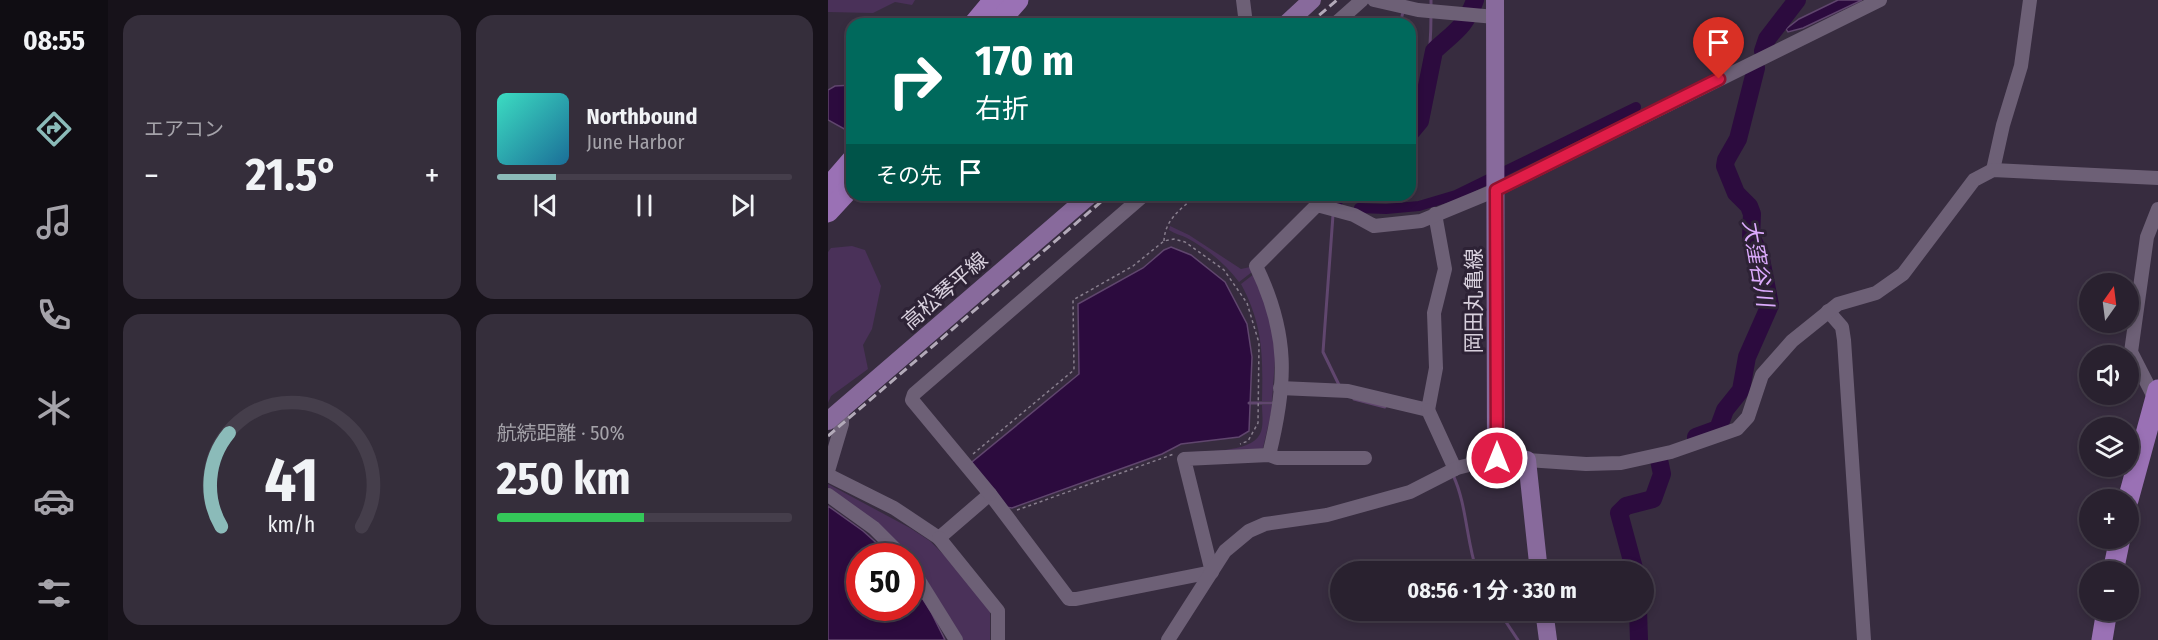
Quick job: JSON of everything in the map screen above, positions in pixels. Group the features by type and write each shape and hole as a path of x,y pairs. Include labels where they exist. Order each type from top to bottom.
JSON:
{"highway":[{"path":"979,18 994,0"},
{"path":"1002,18 1018,0"},
{"path":"828,188 846,167"},
{"path":"828,212 846,192"},
{"path":"2131,489 2157,396"},
{"path":"2102,640 2105,621"}],"main road":[{"path":"1292,18 1312,0"},
{"name":"岡田丸亀線","path":"1495,9 1497,458"},
{"name":"高松琴平線","path":"837,418 1083,201"},
{"path":"1497,458 1527,460 1538,561"},
{"path":"1545,621 1548,640"}],"street":[{"path":"1243,0 1245,18"},
{"path":"1342,18 1362,0"},
{"path":"1374,0 1418,10 1431,9 1469,14 1495,9"},
{"path":"1269,455 1280,388 1282,345 1277,317 1256,266 1317,205 1354,215 1374,226 1421,221 1496,180 1880,0"},
{"path":"1993,170 2003,125 2021,66 2030,0"},
{"path":"1527,460 1600,465 1622,463 1671,452 1737,429 1748,417 1762,375 1792,341 1838,304 1875,294 1903,274 1974,180 1993,170 2158,178"},
{"path":"1137,201 914,394 912,400 990,494 1069,599 1212,572"},
{"path":"2157,396 2131,352 2147,237 2158,209"},
{"path":"1435,214 1445,269 1434,313 1436,368 1428,410 1452,471"},
{"path":"1828,311 1842,327 1844,340 1864,640"},
{"path":"1280,388 1344,391 1428,410"},
{"path":"828,446 837,418"},
{"path":"837,418 828,473 894,508 939,538 998,610 998,640"},
{"path":"1212,572 1184,459 1269,455 1277,458 1365,458"},
{"path":"1168,640 1182,614 1232,544 1256,527 1337,512 1410,492 1452,471 1497,458"},
{"path":"939,538 990,494"},
{"path":"828,495 874,528 889,543"},
{"path":"924,589 956,640"}],"path":[{"path":"1164,241 1164,227 1190,201"},
{"path":"963,462 1074,370 1073,300 1133,266 1164,241 1174,239 1185,242 1224,270 1239,288 1247,303 1259,343 1255,432 1248,441 1234,445"},
{"path":"1005,515 1177,453"}],"shaded area":[{"path":"828,0 915,0 912,5 895,2 873,13 828,12"},
{"path":"1838,0 1862,0 1803,28 1788,32 1786,29 1799,19"},
{"path":"846,85 846,130 828,120 828,90 835,86"},
{"path":"1170,226 1189,235 1241,269 1250,267 1252,272 1239,282 1215,257 1194,242 1169,230"},
{"path":"852,246 865,250 881,286 872,329 863,345 868,369 831,396 828,403 828,252 831,248"},
{"path":"1171,247 1191,255 1225,282 1247,324 1252,357 1249,431 1239,437 1181,444 1162,454 1012,508 1005,507 971,465 972,462 1079,374 1078,304 1143,268 1164,250"},
{"path":"1254,274 1267,304 1276,346 1272,401 1262,401 1258,327 1241,284"},
{"path":"1262,405 1273,405 1263,448 1259,452 1181,453 1225,450 1247,445 1260,434"},
{"path":"828,484 930,541 948,559 990,611 990,640 959,640 924,582 924,543 890,543 828,492"},
{"path":"828,506 876,543 846,543 846,621 924,621 924,601 945,640 828,640"}],"waterway":[{"path":"1431,0 1431,8"},
{"path":"1416,126 1420,121 1434,51 1463,23 1475,0"},
{"name":"大窪谷川","path":"1763,51 1767,39 1797,0"},
{"path":"1402,18 1403,12"},
{"path":"1416,120 1424,91 1429,58 1431,15"},
{"name":"大窪谷川","path":"1696,437 1718,429 1725,410 1741,390 1747,357 1770,305 1760,254 1751,237 1752,214 1749,206 1736,193 1725,166 1738,139 1756,68"},
{"path":"1359,208 1386,209 1419,206 1456,195 1636,107"},
{"path":"1333,215 1323,352 1340,387"},
{"path":"1354,399 1385,407"},
{"path":"1249,403 1274,403"},
{"name":"大窪谷川","path":"1632,561 1619,513 1626,506 1653,499 1662,474 1659,460"},
{"path":"1453,475 1461,498 1474,561"},
{"path":"1505,621 1518,640"},
{"name":"大窪谷川","path":"1638,621 1639,640"}],"railway":[{"path":"1316,18 1337,0"},
{"path":"828,436 1102,201"}],"route":[{"path":"1497,458 1496,190 1719,79"}]}
